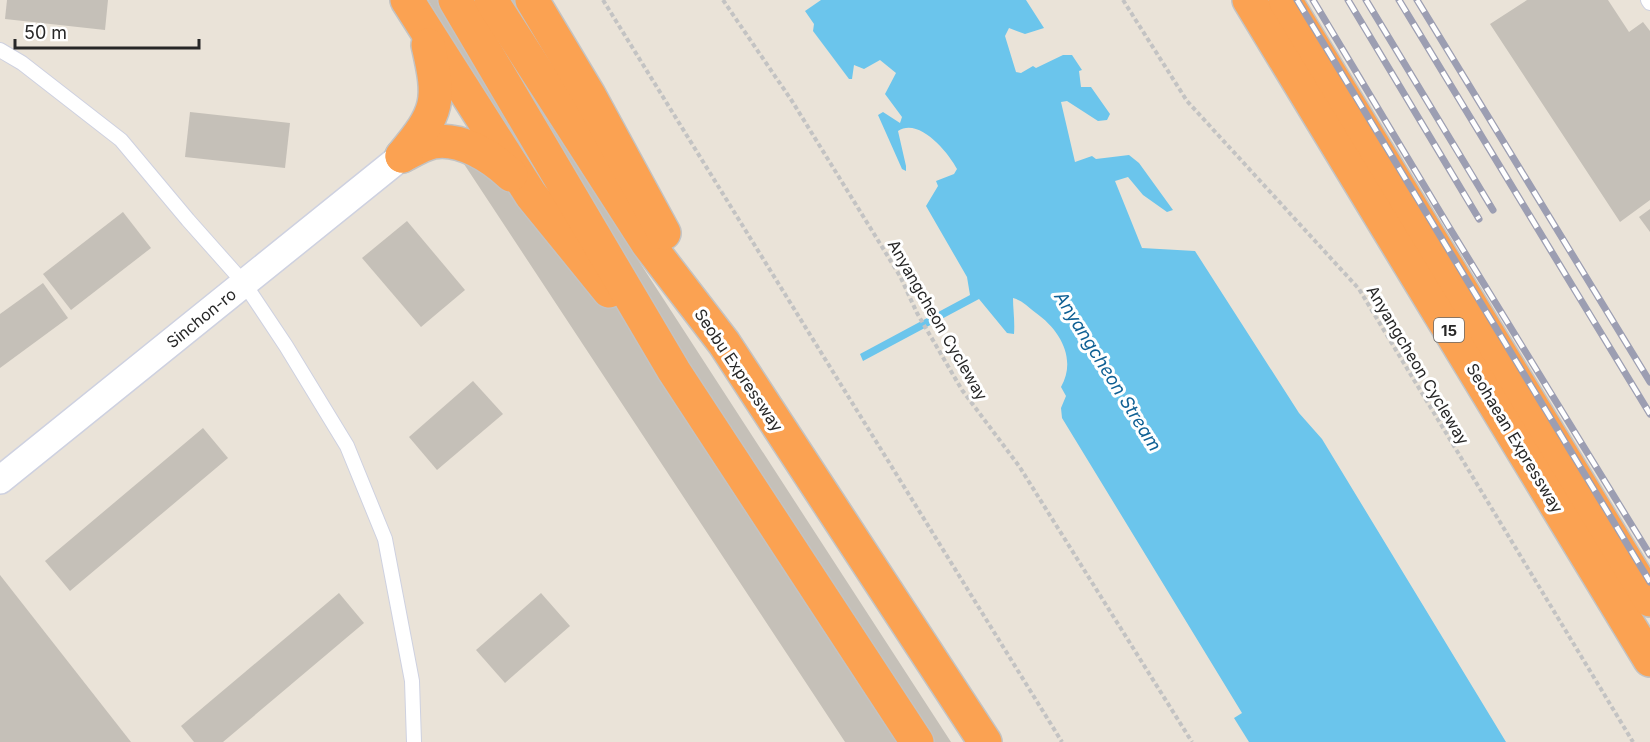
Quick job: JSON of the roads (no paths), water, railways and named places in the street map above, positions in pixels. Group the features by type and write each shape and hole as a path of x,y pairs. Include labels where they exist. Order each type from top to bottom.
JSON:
{"highway":[{"path":"454,0 675,371 917,742"},
{"name":"Seobu Expressway","path":"491,0 648,244 724,343 985,742"},
{"path":"532,0 590,95 724,343"},
{"name":"Seohaean Expressway","path":"1249,0 1650,660"},
{"name":"Seohaean Expressway","path":"1285,0 1650,600"},
{"path":"415,13 531,195"},
{"path":"402,156 428,125 435,104 436,81 415,13"},
{"path":"402,156 434,142 462,145 493,158 531,195 675,371"}],"street":[{"name":"Sinchon-ro","path":"0,480 402,156"}],"lane":[{"path":"0,50 22,63 121,140 244,283 286,346 347,446 385,539 412,681 414,742"}],"water":[{"name":"Anyangcheon Stream","path":"821,0 1026,0 1044,28 1025,34 1009,28 1005,36 1016,72 1021,73 1033,66 1036,68 1063,55 1072,55 1082,70 1079,71 1081,87 1091,87 1110,114 1107,120 1098,121 1067,101 1061,102 1075,162 1092,156 1096,159 1129,155 1139,163 1173,210 1167,212 1143,195 1128,177 1115,181 1142,248 1195,251 1299,413 1322,439 1506,742 1249,742 1234,718 1242,713 1062,418 1061,408 1066,396 1061,387 1067,366 1064,346 1045,320 1019,300 1013,298 1014,334 1007,333 979,299 863,361 860,354 970,295 967,277 926,206 938,186 936,181 954,174 957,169 932,138 924,132 906,128 898,131 906,171 902,169 878,115 883,112 900,123 902,117 885,94 896,73 880,60 864,69 854,65 852,79 849,79 813,31 814,24 805,11"}],"railway":[{"path":"1297,0 1650,582"},
{"path":"1313,0 1650,555"},
{"path":"1348,0 1479,219"},
{"path":"1366,0 1493,210"},
{"path":"1399,0 1650,414"},
{"path":"1417,0 1650,382"}]}
